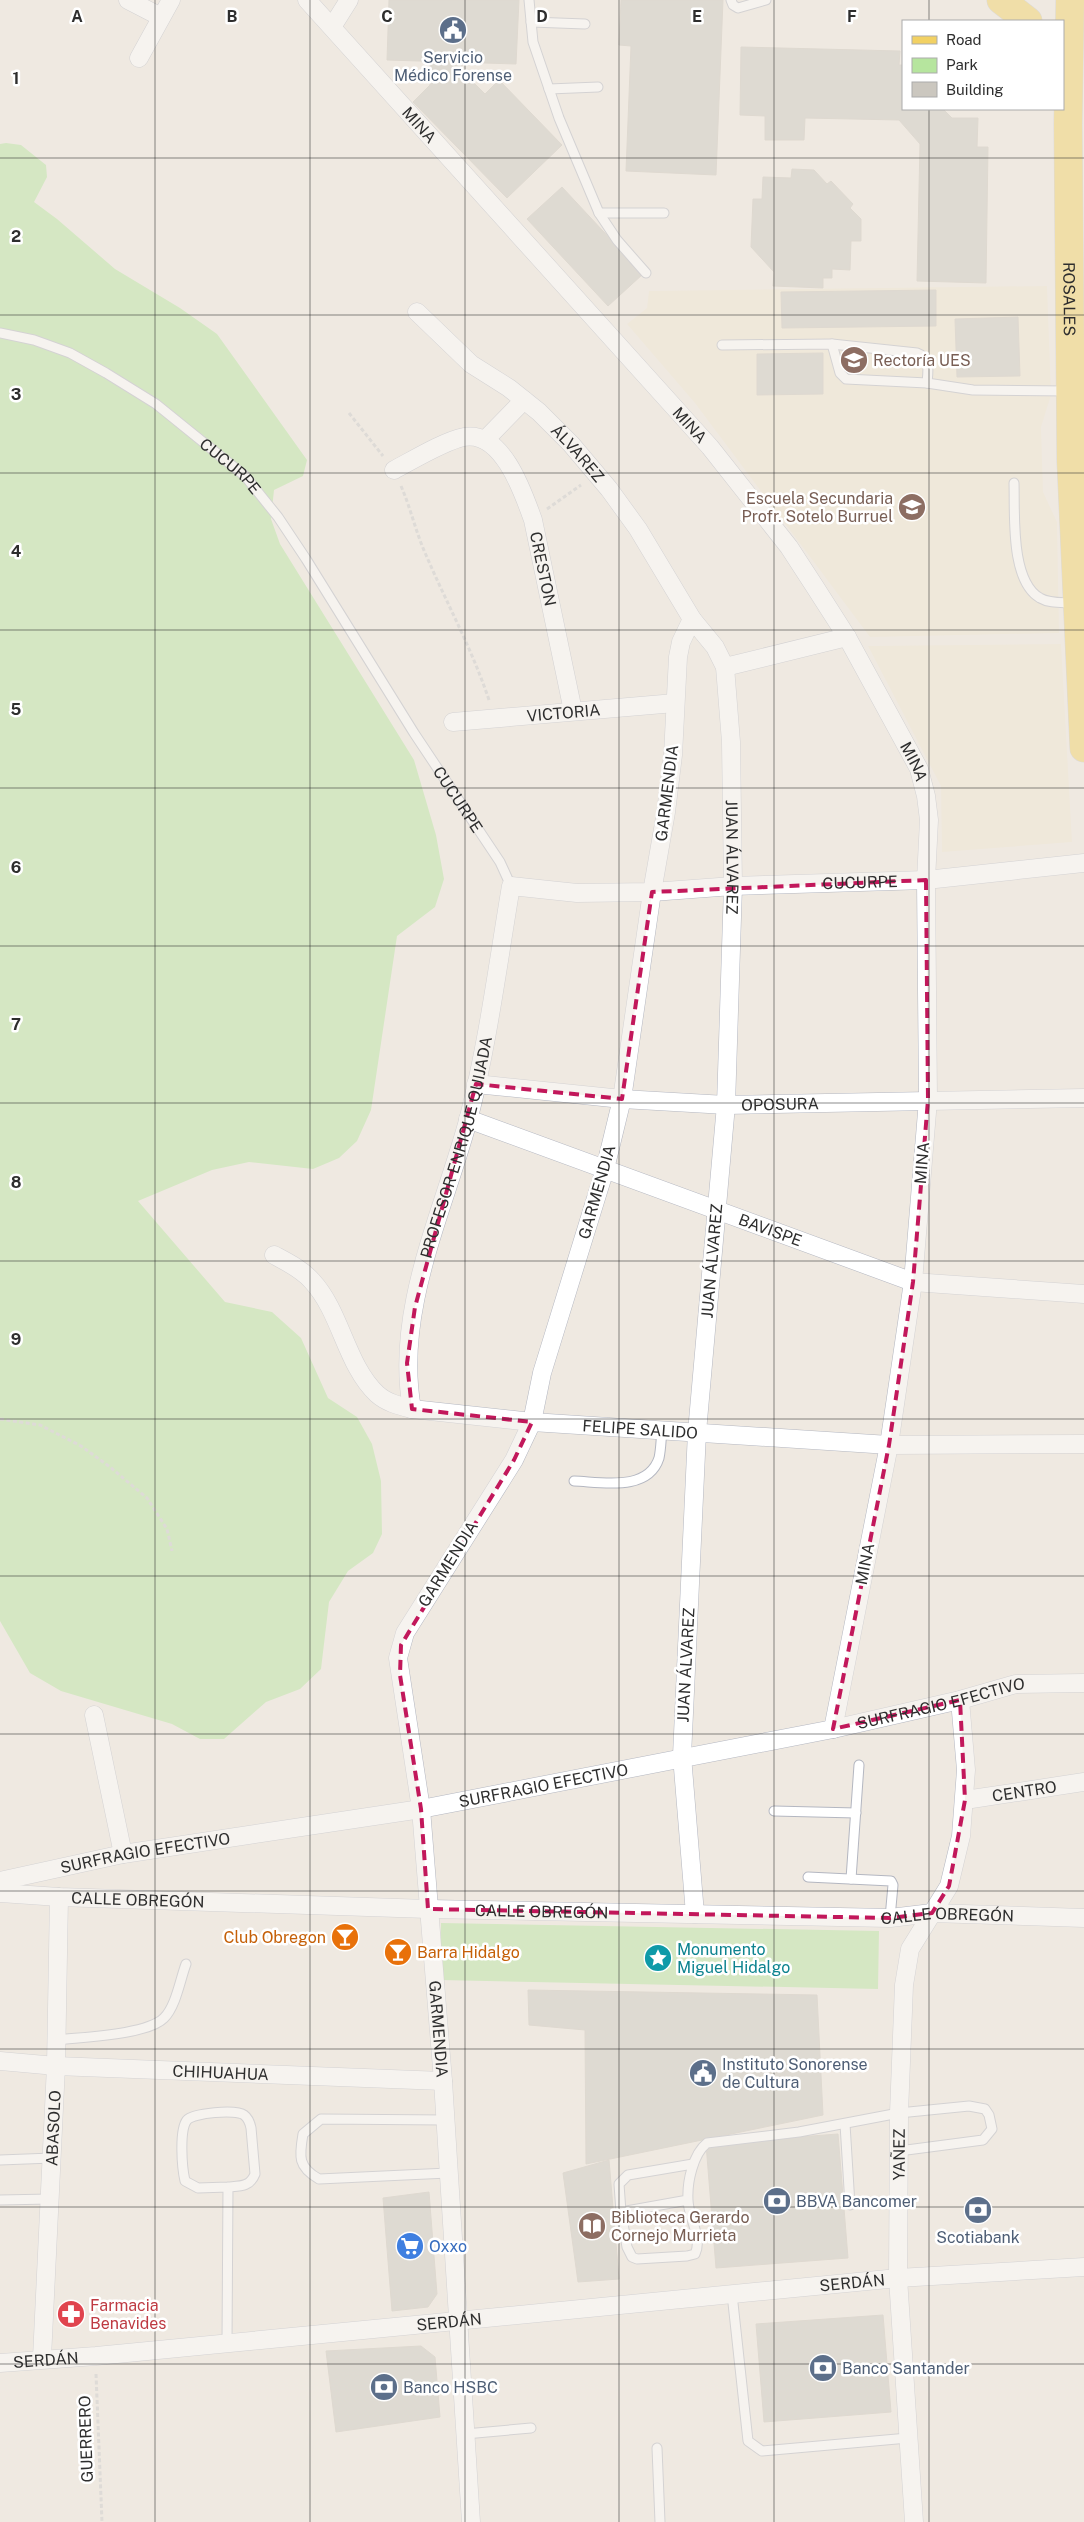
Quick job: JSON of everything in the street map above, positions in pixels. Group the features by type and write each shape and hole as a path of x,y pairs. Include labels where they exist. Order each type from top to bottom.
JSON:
{"main road":[{"path":"1001,0 1027,20"},
{"name":"ROSALES","path":"1070,0 1065,114 1077,603 1084,748"}],"street":[{"path":"128,0 161,17"},
{"path":"139,58 171,0"},
{"name":"MINA","path":"307,0 710,447 789,547 847,637 919,769 926,796 929,820 926,880 928,1100 913,1282 889,1445 833,1729"},
{"path":"332,27 350,0"},
{"name":"ÁLVAREZ","path":"417,312 471,364 509,388 571,444 638,529 689,625"},
{"path":"394,470 462,437 476,437 485,440 524,400"},
{"name":"CRESTON","path":"485,440 498,451 510,466 525,497 533,520 573,711"},
{"name":"JUAN ÁLVAREZ","path":"689,625 715,646 725,667 731,742 733,886 726,1106 697,1432 682,1756 695,1914"},
{"name":"GARMENDIA","path":"471,2522 443,2081 421,1809 398,1658 405,1633 514,1460 532,1422 542,1373 605,1169 622,1099 652,892 671,779 678,657 689,625"},
{"path":"725,667 847,637"},
{"name":"VICTORIA","path":"453,722 674,702"},
{"name":"CUCURPE","path":"511,886 577,893 652,892 733,886 926,880 1084,863"},
{"name":"PROFESOR ENRIQUE QUIJADA","path":"412,1409 407,1384 407,1363 415,1307 444,1197 468,1119 476,1084 511,886"},
{"name":"OPOSURA","path":"476,1084 622,1099 726,1106 1084,1098"},
{"name":"BAVISPE","path":"468,1119 913,1282 1084,1294"},
{"name":"FELIPE SALIDO","path":"274,1255 312,1280 328,1302 366,1379 378,1394 393,1404 412,1409 532,1422 889,1445 1084,1444"},
{"name":"SURFRAGIO EFECTIVO","path":"0,1880 123,1854 421,1809 682,1756 833,1729 960,1700 1016,1684 1084,1683"},
{"name":"YAÑEZ","path":"914,2522 898,2278 899,2113 904,1986 910,1949 949,1886 961,1836 966,1770 960,1700"},
{"path":"94,1715 123,1854"},
{"name":"CENTRO","path":"965,1800 1084,1782"},
{"name":"CALLE OBREGÓN","path":"0,1893 59,1897 428,1909 890,1918 932,1913 1084,1918"},
{"name":"ABASOLO","path":"42,2358 56,2066 59,1897"},
{"name":"CHIHUAHUA","path":"0,2061 56,2066 443,2081"},
{"name":"SERDÁN","path":"0,2363 42,2358 96,2356 898,2278 1084,2267"}],"lane":[{"path":"529,0 533,42 558,118 599,213 617,240 646,272"},
{"path":"730,0 738,8 766,0"},
{"path":"531,22 585,24"},
{"path":"549,89 598,87"},
{"path":"599,213 664,213"},
{"name":"CUCURPE","path":"0,333 34,340 70,353 106,373 163,410 245,476 278,517 330,596 414,733 500,862 511,886"},
{"path":"832,344 840,373 846,379 927,383 973,390 1071,391"},
{"path":"722,345 832,344 923,356 927,361 927,383"},
{"path":"1014,483 1017,554 1025,579 1038,597 1048,601 1077,603"},
{"path":"574,1482 635,1482 646,1476 658,1458 662,1430"},
{"path":"851,1879 859,1766"},
{"path":"774,1811 856,1813"},
{"path":"808,1877 891,1881 893,1885 890,1918"},
{"path":"56,2040 123,2032 152,2026 165,2017 186,1964"},
{"path":"693,2164 628,2175 619,2184 621,2212 627,2247 632,2257 637,2259 695,2254 698,2245 688,2200 693,2164 707,2142 845,2124 899,2113 969,2106 979,2107 989,2115 992,2129 983,2140 899,2151"},
{"path":"237,2112 244,2114 249,2121 254,2174 249,2184 228,2187 198,2188 185,2181 183,2128 188,2119 195,2115 237,2112"},
{"path":"445,2120 321,2119 303,2134 300,2155 306,2171 319,2179 448,2173"},
{"path":"845,2124 850,2205"},
{"path":"0,2160 52,2158"},
{"path":"227,2343 228,2187"},
{"path":"0,2200 50,2199"},
{"path":"621,2212 688,2200"},
{"path":"732,2294 748,2441 762,2451 908,2438"},
{"path":"465,2434 531,2428"},
{"path":"657,2448 660,2522"}],"path":[{"path":"349,413 394,470 414,517 425,553 475,659 496,719"},
{"path":"533,520 596,474"},
{"path":"0,1419 40,1425 81,1446 110,1467 147,1498 167,1529 172,1551"},
{"name":"GUERRERO","path":"96,2356 102,2522"}],"highlighted area":[{"path":"926,880 928,1100 913,1282 889,1445 833,1729 960,1700 965,1800 949,1886 932,1913 890,1918 428,1909 421,1809 400,1675 401,1645 514,1460 532,1422 412,1409 407,1363 415,1307 476,1084 622,1099 652,892"}],"shaded area":[{"path":"1047,286 1051,395 1041,427 1043,492 1057,522 1059,633 870,637 695,403 627,324 647,308 649,291"},
{"path":"1061,644 1072,842 942,852 941,786 868,646"}],"green space":[{"path":"0,144 21,145 46,165 47,177 34,202 57,219 115,269 180,308 217,334 307,460 303,476 274,490 271,519 280,544 414,760 436,835 444,879 435,907 397,936 371,1110 357,1141 339,1158 313,1169 249,1162 212,1170 138,1201 225,1302 272,1312 301,1338 328,1398 357,1417 372,1444 381,1481 382,1534 373,1553 348,1571 329,1602 321,1669 300,1689 266,1702 224,1739 200,1739 172,1724 61,1691 30,1673 0,1621"},
{"path":"441,1923 879,1931 878,1989 440,1980"}],"building":[{"name":"Servicio Médico Forense","path":"389,0 519,0 516,64 387,60"},
{"path":"621,0 723,0 716,175 626,171 631,46 619,45"},
{"path":"741,47 900,51 899,65 902,65 902,110 944,110 952,118 978,118 977,147 988,147 986,283 917,281 920,144 899,120 805,118 804,140 765,140 765,116 740,115"},
{"path":"430,61 464,62 460,69 485,94 499,80 562,145 507,198 413,102 430,85"},
{"path":"792,169 814,170 827,184 831,181 853,204 850,208 861,219 861,241 851,241 850,270 832,269 832,278 823,278 823,288 773,286 774,272 751,247 753,199 762,199 763,177 791,178"},
{"path":"562,187 643,274 608,306 527,219"},
{"path":"936,290 936,326 782,328 781,292"},
{"path":"1018,317 1020,376 957,377 955,319"},
{"path":"823,353 823,394 757,395 757,354"},
{"name":"Instituto Sonorense de Cultura","path":"528,1990 817,1995 823,2115 586,2164 585,2030 529,2025"},
{"name":"BBVA Bancomer","path":"838,2134 848,2258 716,2268 706,2144"},
{"name":"Biblioteca Gerardo Cornejo Murrieta","path":"609,2160 619,2279 578,2282 563,2173"},
{"name":"Oxxo","path":"429,2192 437,2294 428,2307 392,2311 383,2198"},
{"name":"Banco Santander","path":"883,2315 891,2412 764,2422 756,2324"},
{"name":"Banco HSBC","path":"421,2346 435,2357 440,2417 336,2432 326,2351"}],"place":[{"name":"Servicio Médico Forense","path":"453,30"},
{"name":"Rectoría UES","path":"854,360"},
{"name":"Escuela Secundaria Profr. Sotelo Burruel","path":"912,507"},
{"name":"Club Obregon","path":"345,1937"},
{"name":"Barra Hidalgo","path":"398,1952"},
{"name":"Monumento Miguel Hidalgo","path":"658,1958"},
{"name":"Instituto Sonorense de Cultura","path":"703,2073"},
{"name":"BBVA Bancomer","path":"777,2201"},
{"name":"Scotiabank","path":"978,2210"},
{"name":"Biblioteca Gerardo Cornejo Murrieta","path":"592,2226"},
{"name":"Oxxo","path":"410,2246"},
{"name":"Farmacia Benavides","path":"71,2314"},
{"name":"Banco Santander","path":"823,2368"},
{"name":"Banco HSBC","path":"384,2387"}]}
